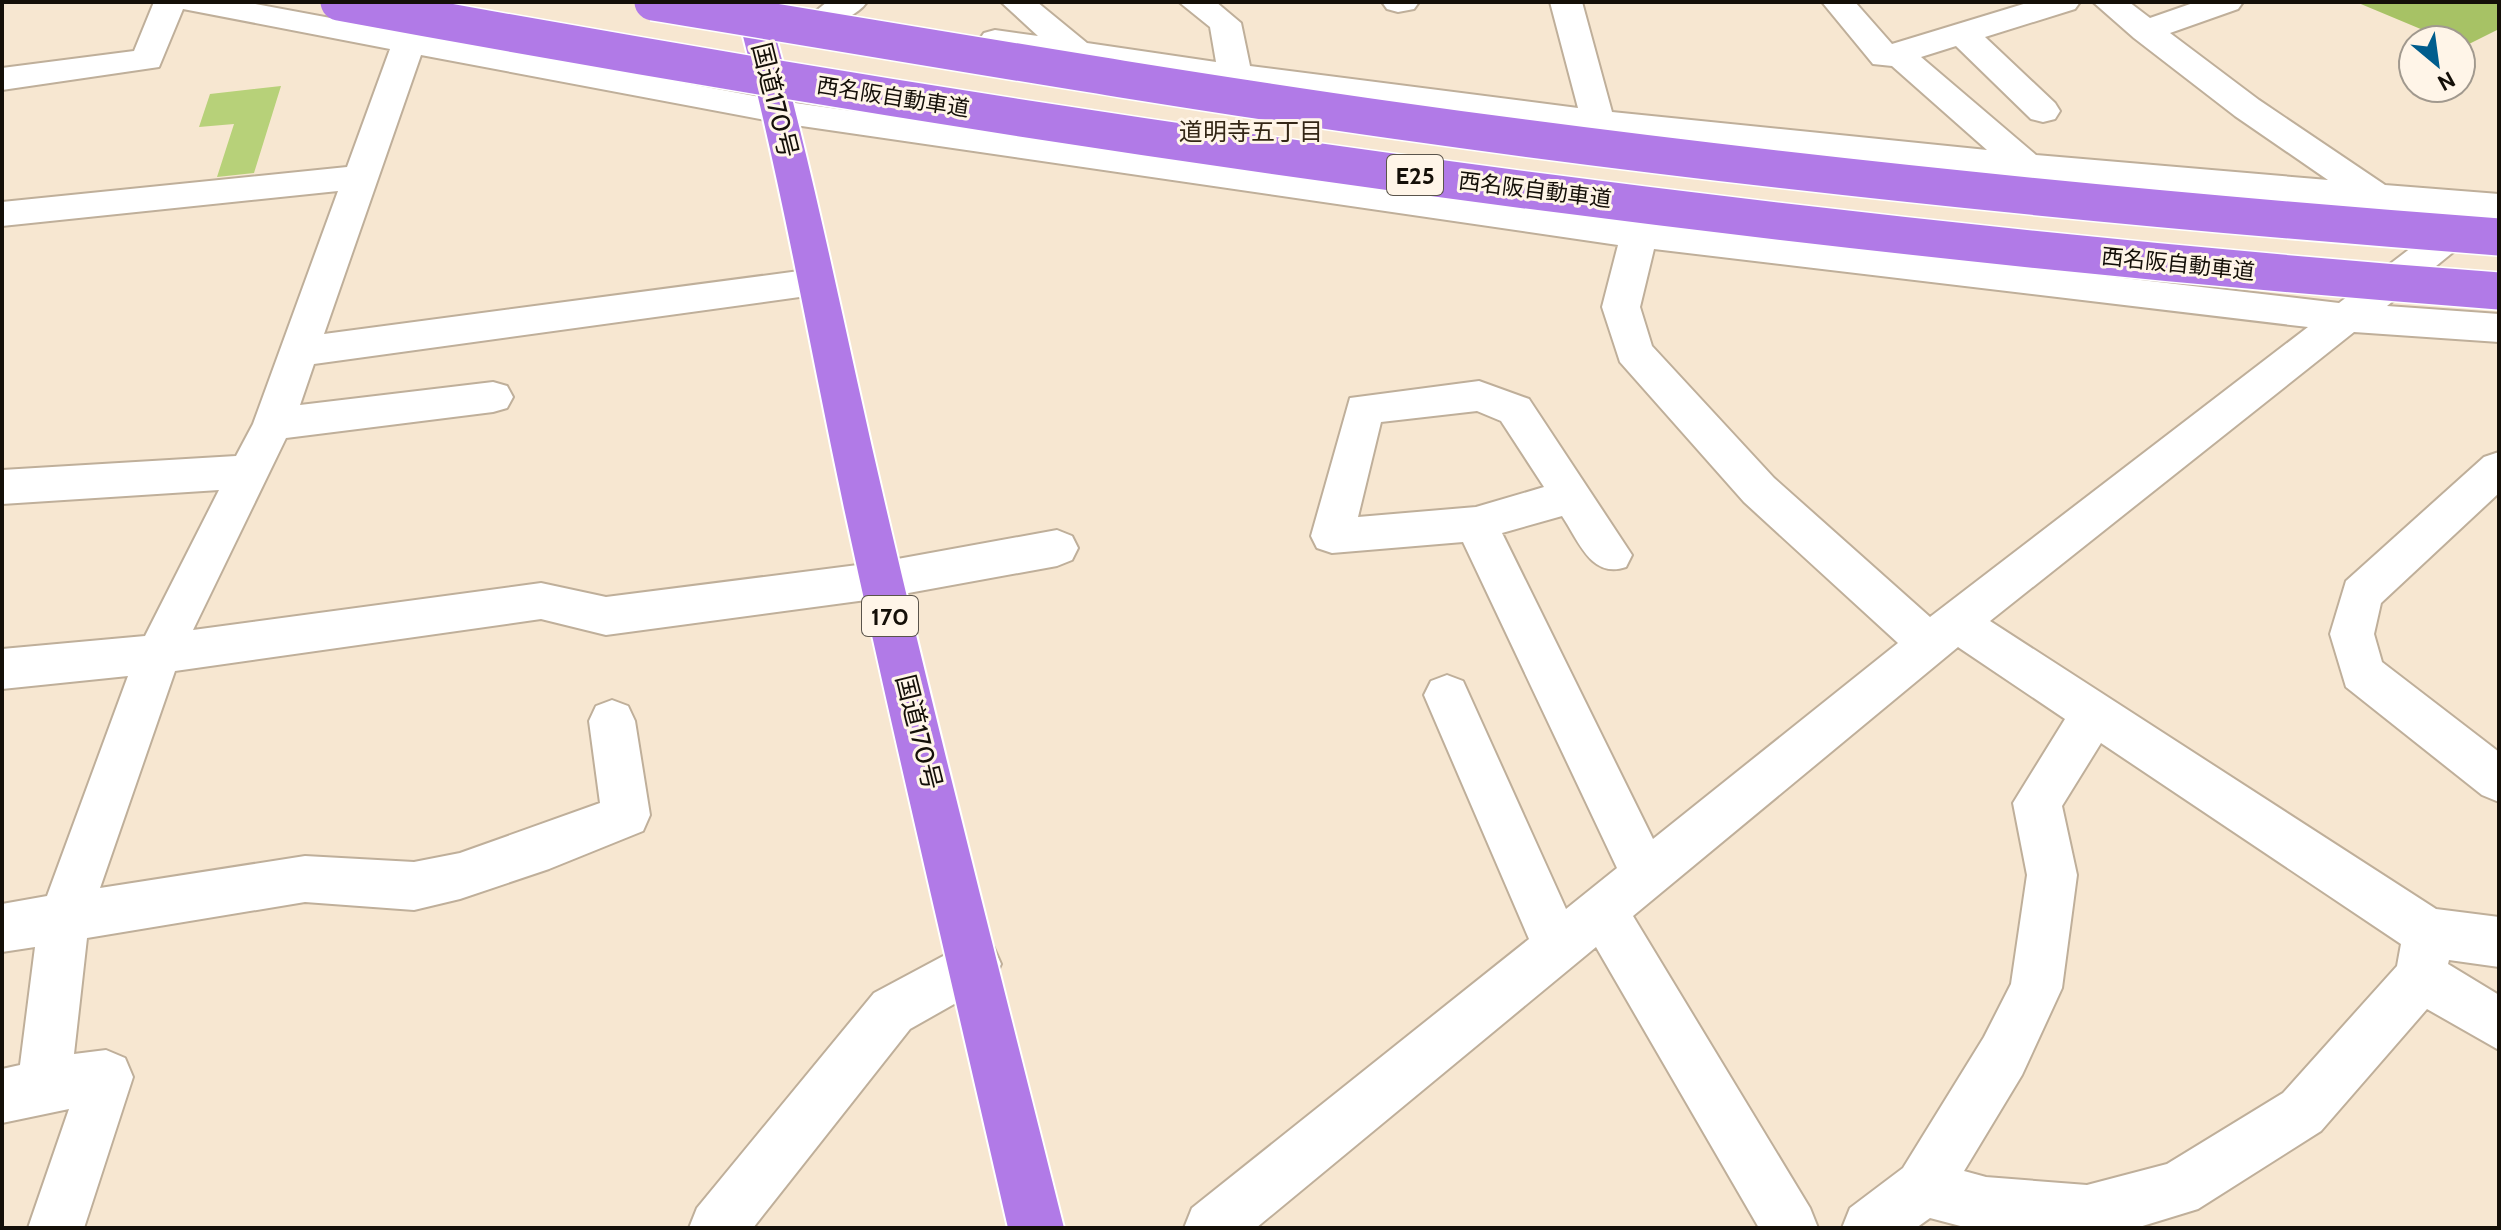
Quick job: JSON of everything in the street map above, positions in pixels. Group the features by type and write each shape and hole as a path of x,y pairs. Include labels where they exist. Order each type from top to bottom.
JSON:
{"highway":[{"name":"西名阪自動車道","path":"339,2 856,92 1390,172 1961,242 2342,280 2499,291"},
{"name":"西名阪自動車道","path":"653,2 1392,120 1957,192 2259,220 2497,211"},
{"name":"国道170号","path":"750,2 781,112 814,282 881,580 1036,1228"}],"street":[{"path":"2,79 147,60 170,2"},
{"path":"193,2 781,112 1639,235 2342,317 2499,328"},
{"path":"56,1228 106,1077 23,1091 64,919 159,654 273,424 409,42 417,2"},
{"path":"763,2 839,8 1079,53 1235,77 1598,121 2029,168 2497,211"},
{"path":"1017,2 1079,53"},
{"path":"1195,2 1225,23 1235,77"},
{"path":"1566,2 1598,121"},
{"path":"1838,2 1885,57 2064,2"},
{"path":"2109,2 2247,108 2380,199"},
{"path":"2145,31 2227,2"},
{"path":"1962,33 2043,111"},
{"path":"1897,53 2029,168"},
{"path":"2,214 362,177"},
{"path":"1212,1228 1944,634 2342,317 2497,211"},
{"path":"1639,235 1621,307 1634,352 1759,490 1944,634 2094,713 2424,955 2499,1024"},
{"path":"299,352 814,282"},
{"path":"1572,496 1476,524 1332,536 1364,409 1479,396 1515,410 1572,496 1611,555"},
{"path":"273,424 493,397"},
{"path":"2499,468 2361,594 2352,634 2362,673 2436,718 2499,780"},
{"path":"2,487 248,472"},
{"path":"1476,524 1646,876"},
{"path":"2,669 159,654 541,601 606,616 881,580 1057,548"},
{"path":"1447,695 1558,948"},
{"path":"1905,1212 2003,1056 2036,988 2052,875 2037,803 2094,713"},
{"path":"2,928 305,879 414,886 460,876 549,846 626,815 612,721"},
{"path":"1603,912 1790,1228"},
{"path":"1905,1212 1986,1205 2087,1213 2178,1189 2302,1112 2424,955 2499,942"},
{"path":"717,1228 892,1011 975,964"}],"green space":[{"path":"2356,2 2499,2 2499,29 2477,40 2477,24 2409,24"},
{"path":"281,86 254,173 217,177 234,124 199,127 210,94"}],"district":[{"name":"道明寺五丁目","path":"1251,131"}]}
